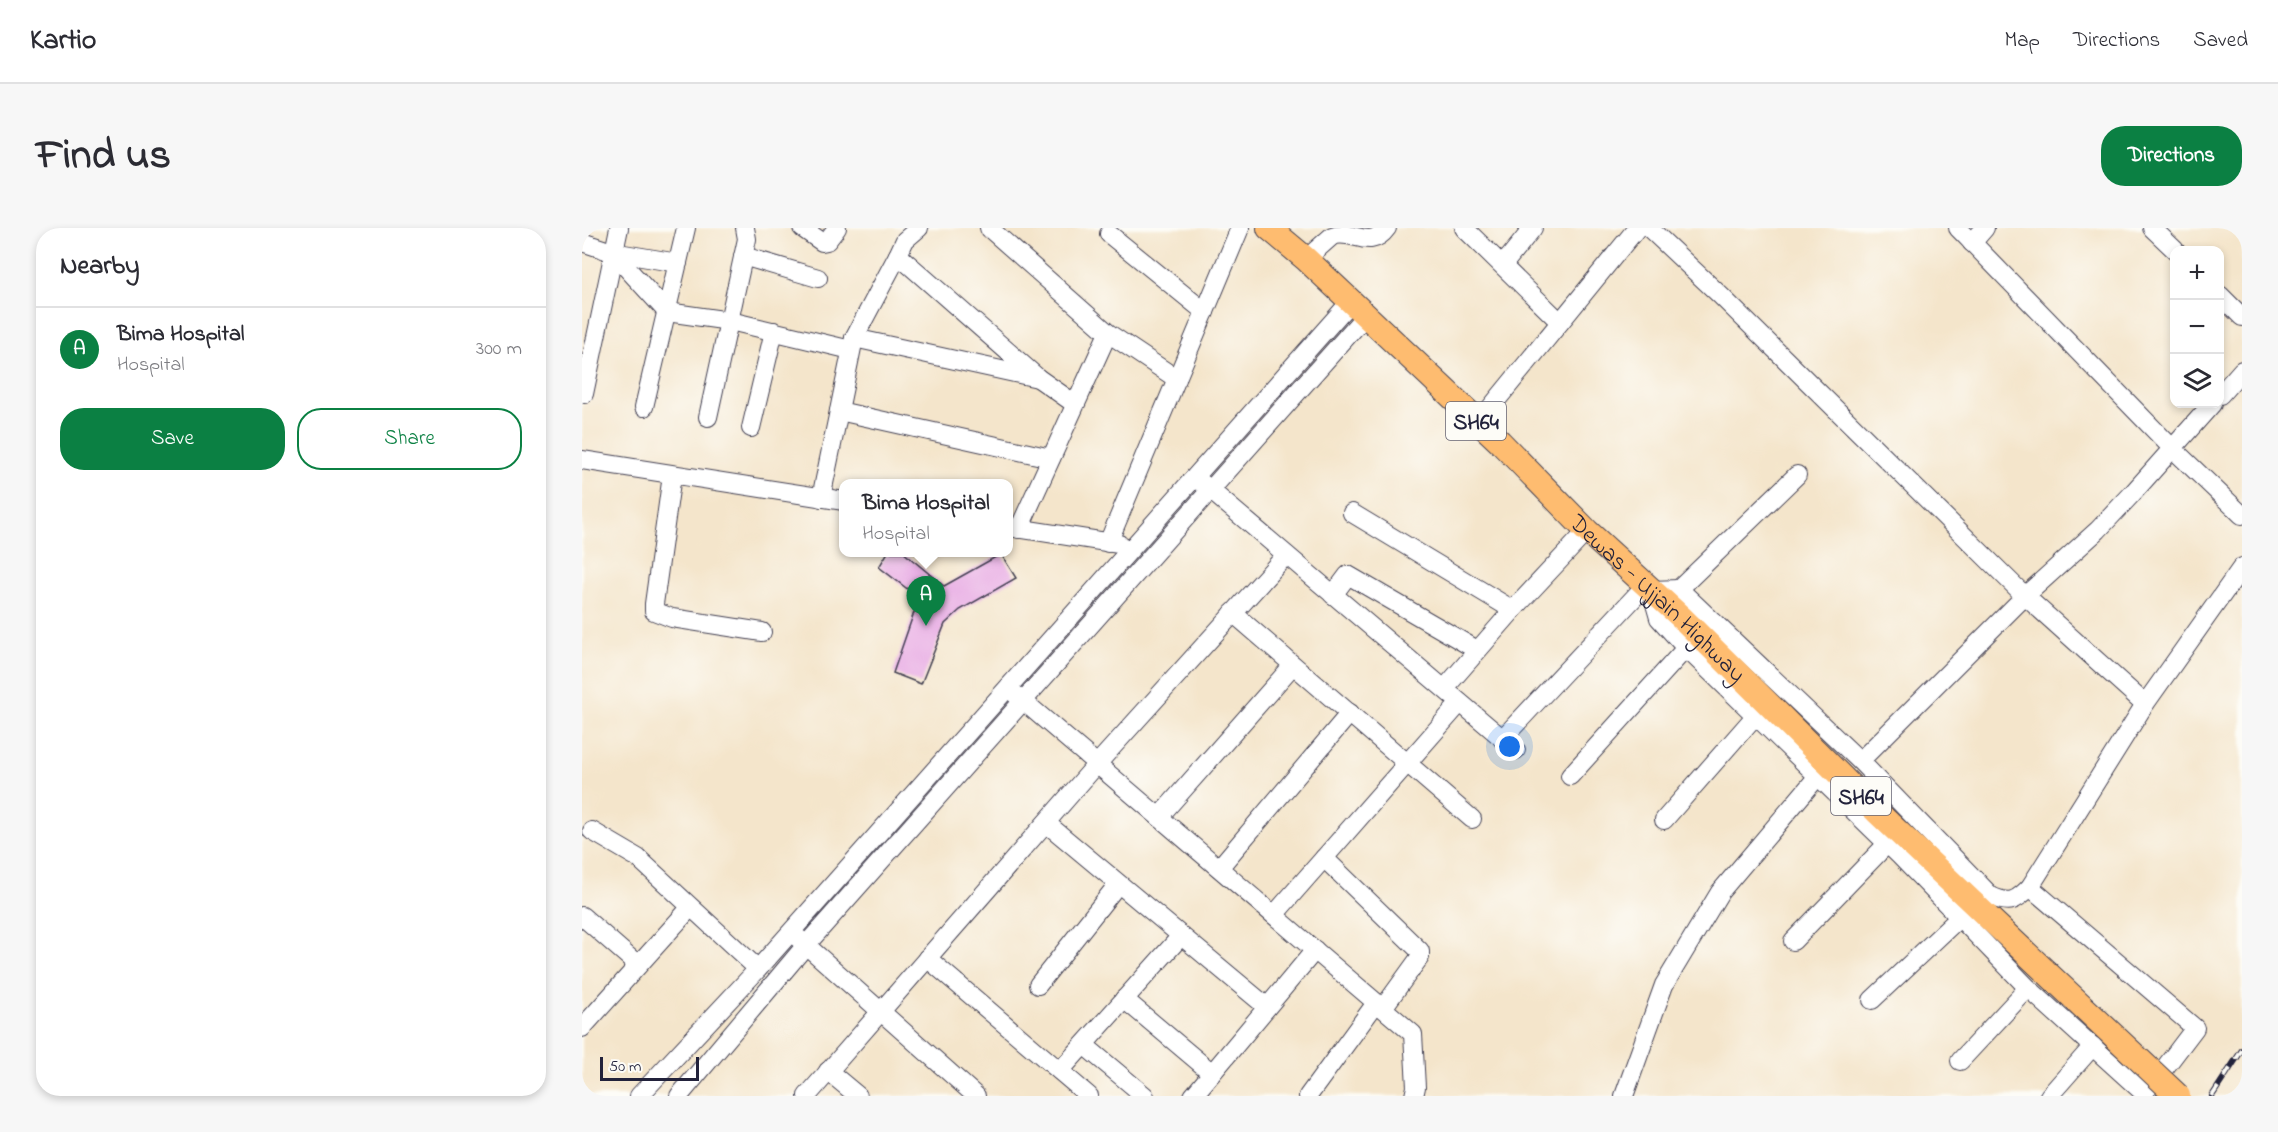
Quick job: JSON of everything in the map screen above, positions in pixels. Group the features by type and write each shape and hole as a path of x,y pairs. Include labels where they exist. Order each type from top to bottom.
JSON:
{"main road":[{"name":"Dewas - Ujjain Highway","path":"1269,228 1358,308 1587,531 1681,617 1877,812 2036,979"},
{"name":"SH64","path":"2036,979 2178,1096"}],"street":[{"path":"584,394 612,252 619,228"},
{"path":"644,407 686,228"},
{"path":"708,417 747,239 745,228"},
{"path":"802,228 822,242 827,242 837,228"},
{"path":"821,498 852,344 905,240 919,228"},
{"path":"989,228 1108,333 1177,379"},
{"path":"1108,543 1240,228"},
{"path":"1306,260 1337,233 1369,240 1378,238 1387,228"},
{"path":"1464,228 1560,322"},
{"path":"1503,265 1533,228"},
{"path":"1478,423 1637,228"},
{"path":"1649,228 2025,596 2145,704"},
{"path":"1958,228 2172,448 2242,515"},
{"path":"1972,243 1985,228"},
{"path":"2152,228 2171,246"},
{"path":"1109,234 1205,312"},
{"path":"582,242 612,252 678,262"},
{"path":"612,252 667,312 730,321 774,331 1038,378"},
{"path":"898,255 1038,378 1076,404"},
{"path":"743,256 818,278"},
{"path":"2224,299 2242,317"},
{"path":"639,1096 758,969 1194,477 1358,308"},
{"path":"679,1096 806,945 1209,490 1358,308"},
{"path":"751,428 774,331"},
{"path":"1108,333 1051,458 1014,528 1157,549"},
{"path":"2224,390 2242,370"},
{"path":"1860,761 2025,596 2098,530 2208,408"},
{"path":"839,411 1051,458"},
{"path":"582,460 839,500"},
{"path":"672,474 654,610 672,618 762,632"},
{"path":"1679,589 1797,475"},
{"path":"1194,477 1509,744 1649,588"},
{"path":"1353,513 1513,610"},
{"path":"1444,688 1587,531"},
{"path":"807,1096 1097,764 1286,555"},
{"path":"1649,588 1679,589 1860,761 1991,896 2004,902 2014,900 2030,887 2145,704 2242,567"},
{"path":"1333,595 1348,575 1477,650"},
{"path":"1649,588 1659,618 1686,648 1960,917 2036,979 2093,1046 2144,1095 2194,1028 2030,887"},
{"path":"1233,613 1472,819"},
{"path":"1570,776 1686,648"},
{"path":"1160,817 1293,665"},
{"path":"1007,688 1413,1034 1416,1087 1414,1096"},
{"path":"1274,915 1460,703"},
{"path":"1219,868 1350,713"},
{"path":"1664,820 1756,716"},
{"path":"1624,1096 1664,985 1720,892 1818,776"},
{"path":"1046,823 1267,1007"},
{"path":"592,831 638,858 758,969"},
{"path":"1793,941 1887,844"},
{"path":"1308,1096 1420,957 1420,951 1324,858"},
{"path":"1038,985 1118,884"},
{"path":"582,1028 589,1007 638,965 690,908"},
{"path":"582,916 638,965"},
{"path":"1872,1000 1960,917"},
{"path":"790,932 976,1096"},
{"path":"1060,1071 1181,936"},
{"path":"1192,1096 1315,950"},
{"path":"927,958 1089,1096"},
{"path":"1960,1062 2036,979"},
{"path":"1124,999 1212,1073"},
{"path":"1084,1045 1145,1096"},
{"path":"2049,1096 2093,1046"},
{"path":"828,1071 858,1096"}],"building":[{"path":"885,557 909,557 944,586 996,557 1003,557 1016,578 960,610 945,624 921,684 893,673 919,598 879,567"}],"railway":[{"path":"2212,1096 2242,1050"}],"place":[{"name":"Bima Hospital","path":"926,626"}]}
